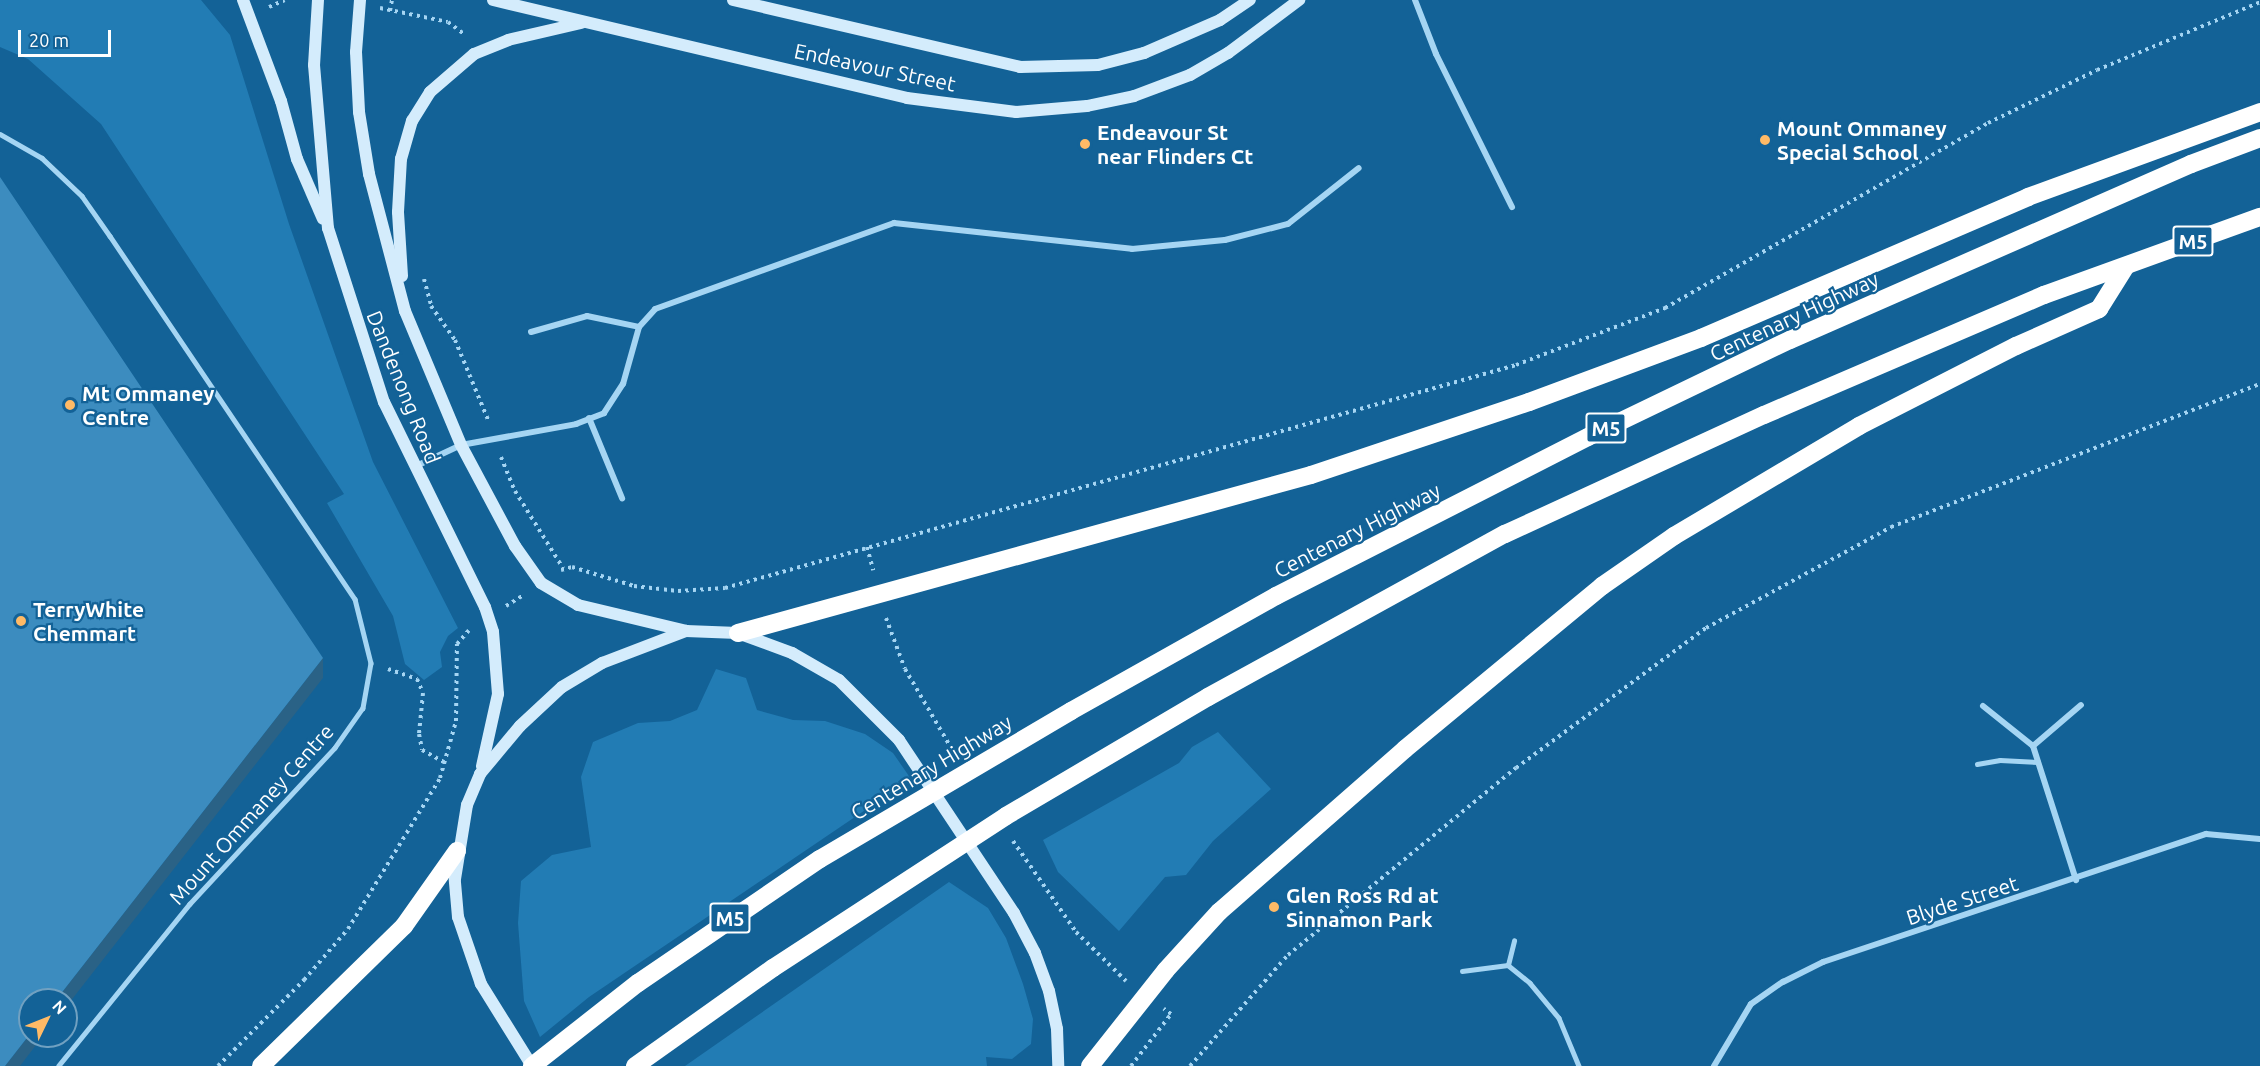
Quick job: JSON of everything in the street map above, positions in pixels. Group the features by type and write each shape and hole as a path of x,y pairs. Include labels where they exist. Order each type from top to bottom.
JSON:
{"highway":[{"path":"738,633 1311,475 1529,402 1701,338 2028,197 2260,112"},
{"name":"Centenary Highway","path":"532,1066 638,982 722,923 975,766 1276,596 1588,437 1801,336 2191,164 2260,138"},
{"name":"M5","path":"635,1066 773,968 1006,816 1208,697 1506,534 1764,415 2044,295 2260,217"},
{"path":"1090,1066 1166,970 1219,912 1405,749 1602,586 1674,536 1859,426 2099,309 2126,266"},
{"path":"261,1066 404,926 457,851"}],"main road":[{"path":"243,0 281,101 297,159 328,228"},
{"name":"Dandenong Road","path":"318,0 314,65 328,228 370,363 414,467 489,617 497,653 498,694 480,774 457,851 457,908 467,950 481,984 532,1066"},
{"name":"Dandenong Road","path":"360,0 356,52 359,112 369,174 404,304 430,378 461,445 515,546 541,583 586,608 686,631"},
{"name":"Endeavour Street","path":"493,0 907,98 1016,112 1087,106 1134,96 1190,75 1228,53 1299,0"},
{"name":"Endeavour Street","path":"733,0 1020,67 1098,65 1144,53 1220,20 1250,0"},
{"path":"404,304 398,212 400,159 412,122 430,92 474,54 508,40 585,22"},
{"path":"480,774 520,726 562,687 602,663 686,631 738,633 792,653 838,680 880,718 917,763 1014,913 1035,953 1049,991 1057,1029 1058,1066"}],"street":[{"path":"1415,0 1436,54 1512,207"},
{"path":"414,467 461,445 604,413 623,384 639,327 655,309 894,224 1132,249 1224,240 1288,224 1359,168"},
{"path":"531,332 587,316 639,327"},
{"path":"589,418 622,498"},
{"path":"2032,746 2081,705"},
{"path":"1983,706 2032,746 2076,880"},
{"name":"Blyde Street","path":"1714,1066 1751,1004 1782,982 1823,962 2076,880 2206,834 2260,838"}],"lane":[{"name":"Mount Ommaney Centre","path":"0,134 42,158 82,196 355,599 371,663 363,708 335,748 190,904 59,1066"},
{"path":"1977,764 2000,760 2038,762"},
{"path":"1508,965 1514,941"},
{"path":"1462,970 1508,965 1530,983 1559,1018 1579,1066"}],"path":[{"path":"263,10 285,0"},
{"path":"390,10 392,0"},
{"path":"218,1066 304,980 348,929 446,763 456,721 457,644 469,630 563,568 572,567 634,586 678,591 725,588 1516,365 1674,303 1988,123 2097,70 2260,2"},
{"path":"381,9 448,22 460,29 470,43"},
{"path":"423,267 431,306 455,340 496,438 515,491 563,568"},
{"path":"1191,1066 1288,955 1516,768 1706,628 1891,527 2260,384"},
{"path":"867,547 874,576"},
{"path":"371,663 417,679 423,693 419,734 422,750 446,763"},
{"path":"1131,1066 1171,1014"}],"shaded area":[{"path":"0,0 201,0 230,35 289,224 373,462 458,628 448,636 440,652 442,667 424,680 405,664 393,616 327,503 344,494 101,124 28,59 0,47"},
{"path":"716,669 746,678 757,710 793,720 825,721 865,734 893,753 911,779 589,997 540,1037 524,1001 518,923 521,881 552,855 591,847 581,777 593,742 638,723 670,721 697,710"},
{"path":"1218,732 1271,789 1213,841 1186,875 1165,877 1119,931 1058,872 1043,840 1179,763 1192,747"},
{"path":"949,882 988,908 1006,938 1023,984 1033,1019 1031,1044 1012,1059 986,1057 987,1066 685,1066"}],"building":[{"path":"0,177 323,658 65,988 18,988 19,1048 5,1066 0,1066"}],"place":[{"name":"Mount Ommaney Special School","path":"1765,140"},
{"name":"Endeavour St near Flinders Ct","path":"1085,144"},
{"name":"Mt Ommaney Centre","path":"70,405"},
{"name":"TerryWhite Chemmart","path":"21,621"},
{"name":"Glen Ross Rd at Sinnamon Park","path":"1274,907"}]}
